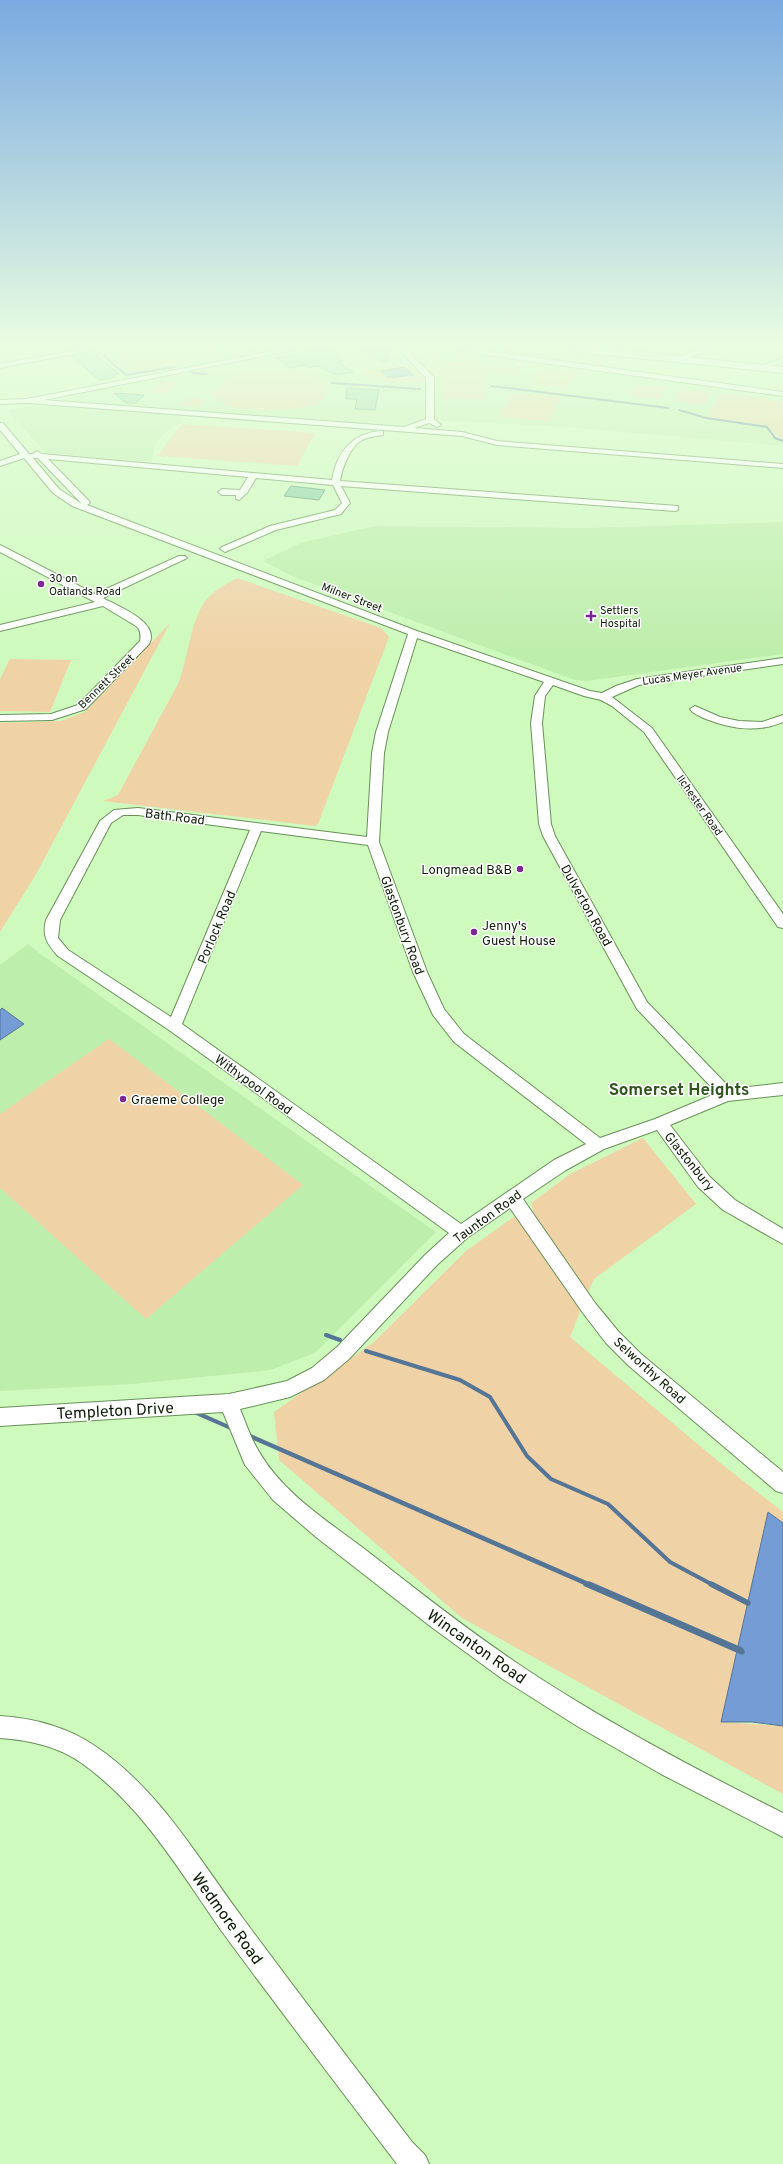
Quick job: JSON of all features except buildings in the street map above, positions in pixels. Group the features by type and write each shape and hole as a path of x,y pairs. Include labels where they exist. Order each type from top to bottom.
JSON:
{"street":[{"name":"Milner Street","path":"22,449 61,496 75,504 413,633 588,694 604,697"},
{"name":"Milner Street","path":"34,449 69,487 94,510"},
{"path":"225,549 273,528 338,512 346,503 336,483 336,476 350,449"},
{"path":"571,449 783,466"},
{"path":"0,464 27,456 40,456 336,483 675,508"},
{"path":"222,492 241,494 254,476"},
{"path":"0,548 104,603"},
{"path":"0,559 15,555"},
{"path":"94,598 182,558"},
{"path":"0,628 104,603"},
{"name":"Bennett Street","path":"0,718 52,717 82,707 145,642 147,634 145,627 129,616 104,603"},
{"name":"Glastonbury Road","path":"413,633 382,732 378,753 373,842 420,972 438,1011 459,1038 598,1144"},
{"name":"Lucas Meyer Avenue","path":"604,697 620,688 636,682 783,661"},
{"name":"Dulverton Road","path":"551,681 541,695 538,704 537,731 545,824 549,836 642,1006 728,1095"},
{"name":"Ilchester Road","path":"604,697 627,712 648,730 783,924"},
{"path":"695,709 715,719 740,725 766,725 783,718"},
{"name":"Bath Road","path":"49,934 53,920 106,821 112,815 119,812 130,810 373,842"},
{"name":"Porlock Road","path":"174,1026 257,827"},
{"name":"Withypool Road","path":"49,934 53,943 63,953 174,1026 461,1232"},
{"name":"Taunton Road","path":"229,1403 290,1389 318,1374 343,1353 431,1260 461,1232 560,1165 598,1144 660,1123 704,1102 728,1095 783,1088"},
{"name":"Glastonbury","path":"660,1123 704,1182 729,1205 783,1237"},
{"name":"Selworthy Road","path":"512,1197 589,1308 612,1337 635,1360 783,1484"},
{"name":"Templeton Drive","path":"0,1417 229,1403"},
{"name":"Wincanton Road","path":"229,1403 244,1443 255,1463 270,1483 316,1523 444,1624 557,1702 637,1749 783,1825"},
{"name":"Wedmore Road","path":"0,1727 30,1730 62,1740 88,1754 129,1790 157,1821 288,2000 403,2151 416,2164"}],"shaded area":[{"path":"42,449 154,449 151,462 46,453"},
{"path":"162,449 306,449 297,466 157,456"},
{"name":"Settlers Hospital","path":"783,522 783,654 587,681 575,680 294,577 263,561 301,543 374,526 588,528"},
{"path":"237,578 381,628 389,637 318,824 315,826 103,801 118,795 178,684 194,626 203,605 215,591"},
{"path":"170,623 35,876 0,932 0,723 61,721 85,712"},
{"path":"10,659 71,660 50,712 0,711 0,679"},
{"name":"Graeme College","path":"28,944 436,1232 315,1353 270,1370 133,1384 0,1391 0,965"},
{"path":"109,1039 303,1185 146,1319 0,1188 0,1114"},
{"path":"643,1138 696,1204 594,1279 588,1293 536,1220 531,1203 570,1174"},
{"path":"515,1216 582,1307 570,1337 719,1462 783,1512 783,1523 768,1513 721,1722 783,1726 783,1794 462,1618 279,1460 274,1412 374,1342 466,1251"}],"water":[{"path":"2,1008 24,1024 0,1040 0,1010"},
{"path":"768,1512 783,1523 783,1726 752,1722 721,1722"}],"waterway":[{"path":"326,1335 340,1340"},
{"path":"366,1351 460,1380 490,1397 527,1456 551,1479 608,1504 670,1562 713,1585"},
{"path":"194,1412 233,1429 195,1412"},
{"path":"247,1435 589,1585"},
{"path":"248,1435 591,1585"},
{"path":"586,1584 742,1652"},
{"path":"589,1584 741,1650"},
{"path":"711,1584 748,1603"}],"place":[{"name":"30 on Oatlands Road","path":"41,584"},
{"name":"Settlers Hospital","path":"591,616"},
{"name":"Longmead B&B","path":"520,869"},
{"name":"Jenny's Guest House","path":"474,932"},
{"name":"Graeme College","path":"123,1099"}],"district":[{"name":"Somerset Heights","path":"679,1089"}]}
